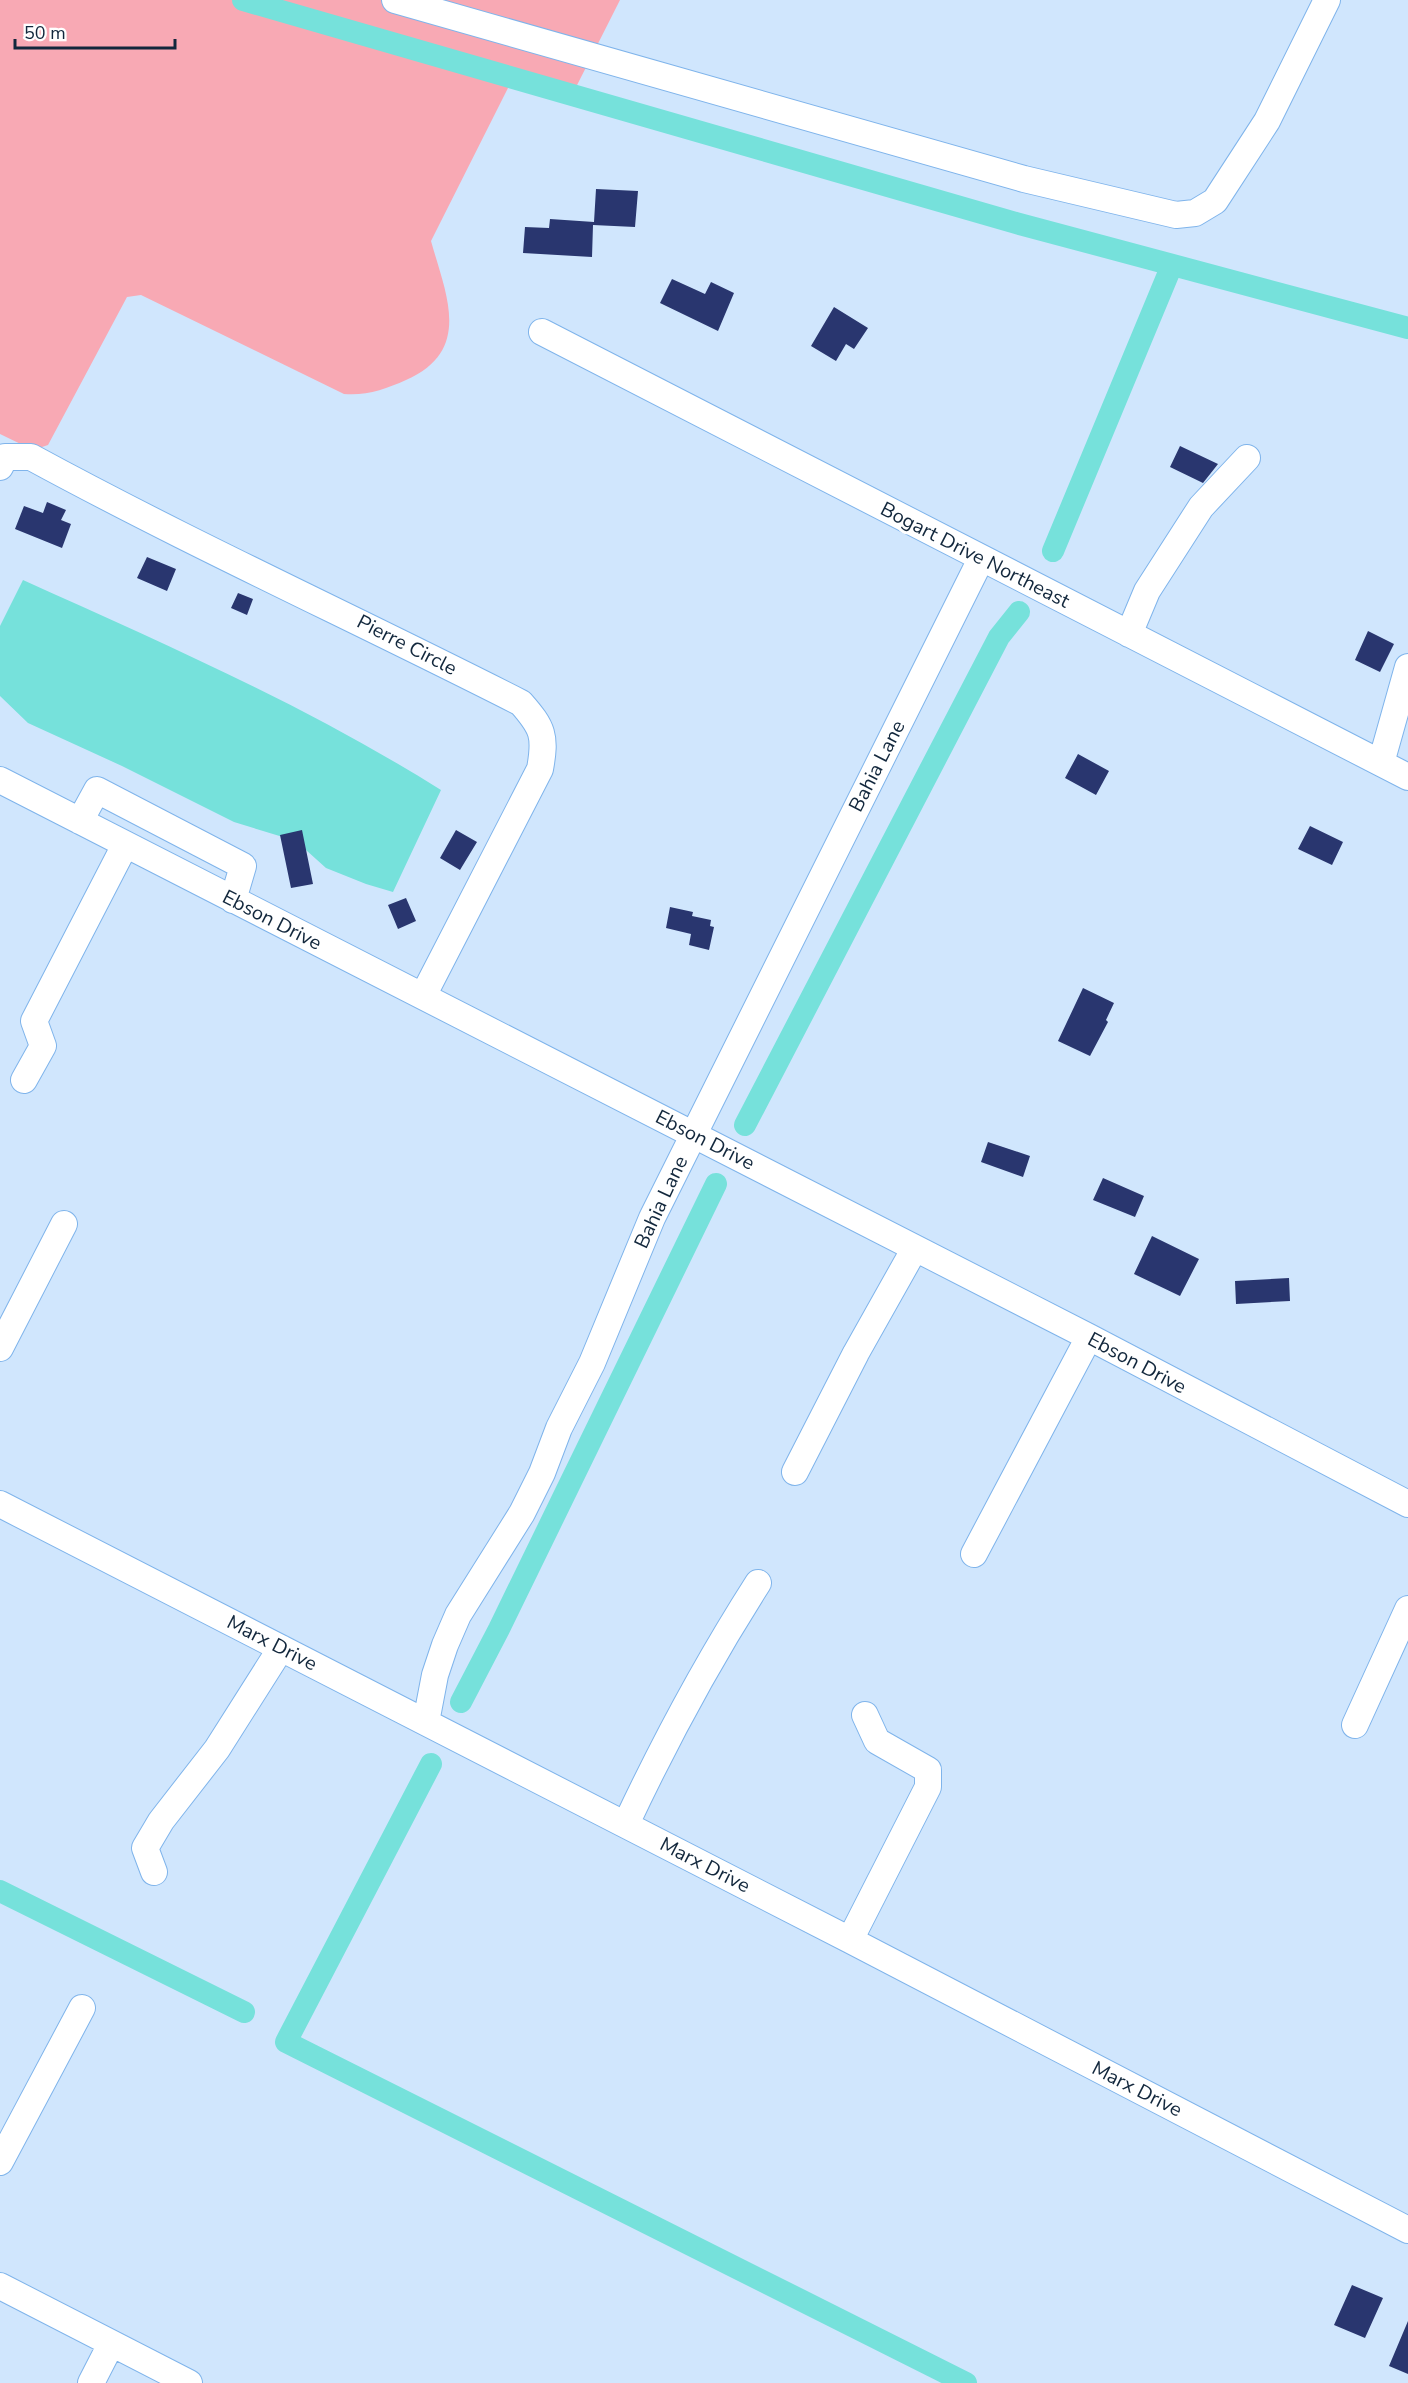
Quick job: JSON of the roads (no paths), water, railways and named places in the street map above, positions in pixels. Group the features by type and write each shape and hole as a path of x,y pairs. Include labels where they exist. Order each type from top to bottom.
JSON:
{"street":[{"path":"394,0 1024,179 1176,215 1195,213 1215,201 1267,121 1328,0"},
{"name":"Bogart Drive Northeast","path":"542,332 1408,777"},
{"name":"Pierre Circle","path":"0,467 5,458 31,456 175,532 521,703 537,721 544,745 540,769 423,996"},
{"path":"1129,634 1147,591 1201,507 1247,459"},
{"name":"Bahia Lane","path":"426,1722 435,1675 454,1625 522,1513 542,1473 559,1428 592,1363 652,1218 692,1134 981,559"},
{"path":"1381,763 1408,666"},
{"name":"Ebson Drive","path":"0,780 1089,1337 1408,1504"},
{"path":"80,821 97,790 144,814 243,866 233,900"},
{"path":"24,1080 43,1046 34,1020 125,845"},
{"path":"0,1348 64,1224"},
{"path":"795,1472 856,1353 915,1248"},
{"path":"974,1554 1089,1337"},
{"name":"Marx Drive","path":"0,1504 626,1824 1408,2230"},
{"path":"626,1824 662,1747 722,1638 758,1583"},
{"path":"1355,1725 1408,1609"},
{"path":"154,1872 145,1848 161,1821 217,1749 281,1648"},
{"path":"850,1940 928,1787 928,1770 877,1741 865,1714"},
{"path":"0,2162 82,2008"},
{"path":"0,2286 189,2383"},
{"path":"91,2383 111,2344"}],"waterway":[{"path":"243,0 1016,223 1408,328"},
{"path":"1053,551 1172,265"},
{"path":"745,1125 999,637 1019,612"},
{"path":"461,1702 499,1629 716,1184"},
{"path":"431,1764 286,2042 966,2383"},
{"path":"0,1891 244,2012"}]}
